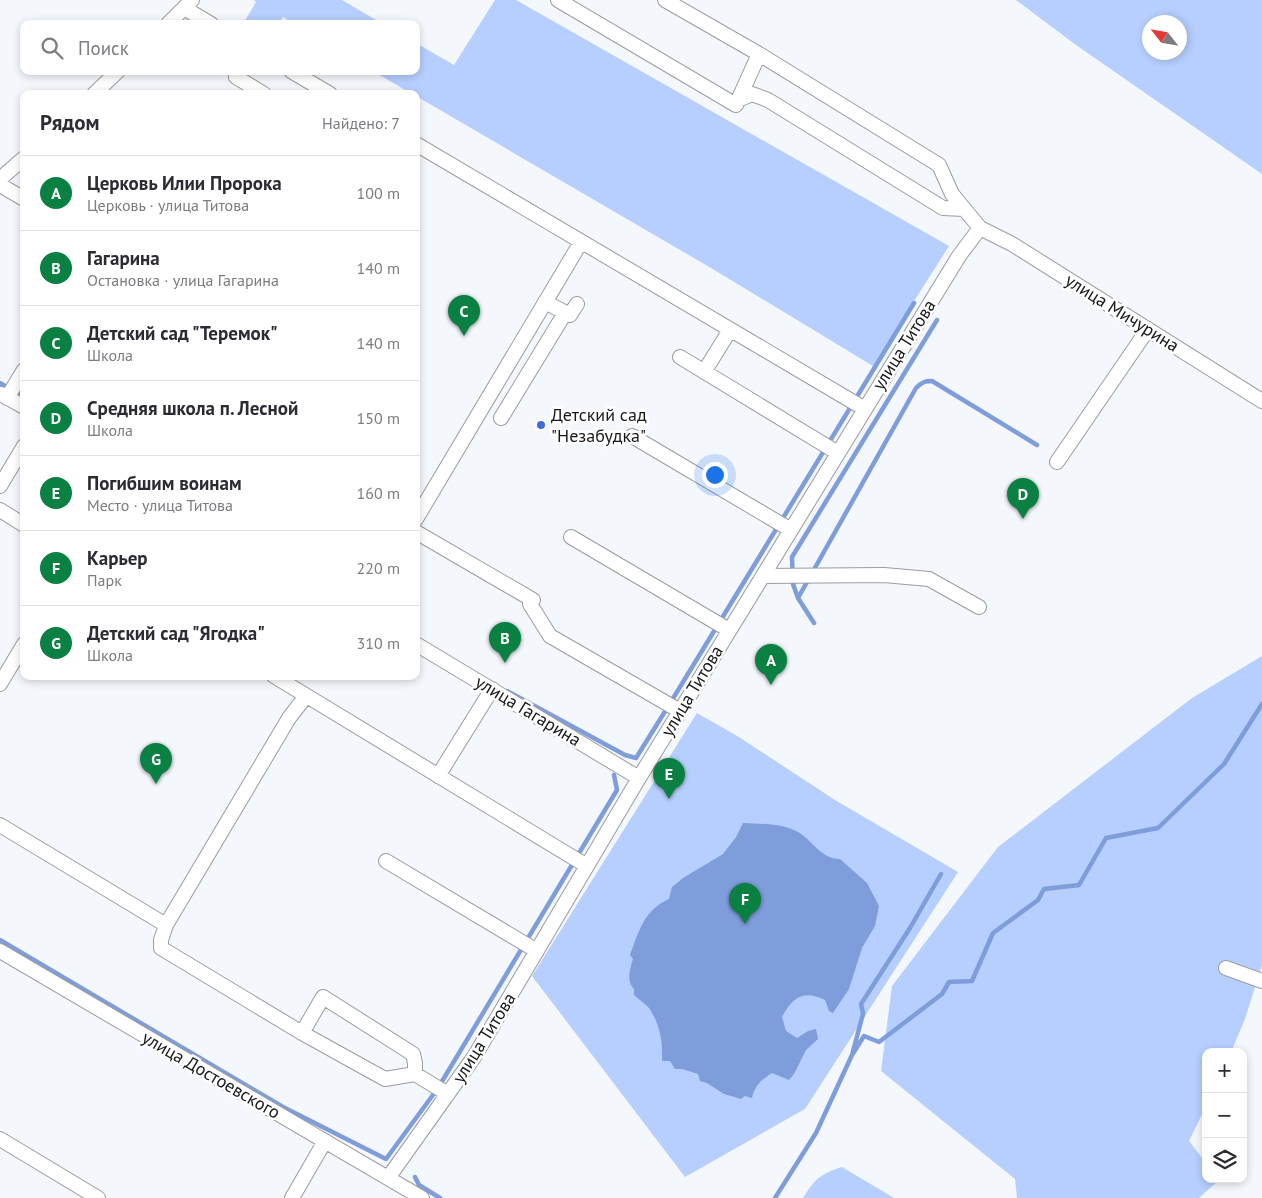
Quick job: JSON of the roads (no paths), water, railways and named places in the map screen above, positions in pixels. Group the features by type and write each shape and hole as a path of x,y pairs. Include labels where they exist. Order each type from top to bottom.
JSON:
{"street":[{"path":"558,0 736,105 759,54"},
{"path":"665,0 759,54 939,165 952,194 980,228"},
{"path":"172,20 188,4 206,20"},
{"path":"98,90 114,75"},
{"path":"236,75 236,77 257,90"},
{"path":"298,75 323,90"},
{"path":"738,100 752,94 768,100 943,208 964,209"},
{"path":"420,146 865,409"},
{"path":"0,179 20,162"},
{"path":"0,185 20,197"},
{"name":"улица Мичурина","path":"980,228 1012,244 1262,401"},
{"name":"улица Титова","path":"388,1178 474,1057 729,630 958,256 980,228"},
{"path":"420,512 581,242"},
{"path":"545,302 570,315 577,304"},
{"path":"501,418 565,313"},
{"path":"1057,462 1148,329"},
{"path":"704,372 730,330"},
{"path":"680,357 838,453"},
{"path":"20,375 4,396 20,406"},
{"path":"632,436 791,530"},
{"path":"0,486 20,453"},
{"path":"0,510 20,522"},
{"path":"420,534 531,602 550,636 680,711"},
{"path":"571,537 729,630"},
{"path":"763,576 884,574 929,579 978,607"},
{"name":"улица Гагарина","path":"420,646 639,778"},
{"path":"0,684 20,651"},
{"path":"284,680 301,687 438,776 587,866"},
{"path":"301,687 288,718 166,925 160,940 161,948 302,1033 384,1079 415,1074 448,1094"},
{"path":"438,776 492,690"},
{"path":"0,824 166,925"},
{"path":"386,861 537,951"},
{"name":"улица Достоевского","path":"0,951 422,1198"},
{"path":"1226,968 1262,981"},
{"path":"302,1033 323,997 413,1054 415,1074"},
{"path":"0,1139 98,1198"},
{"path":"292,1198 325,1141"}],"waterway":[{"path":"507,691 625,755 636,758 914,303"},
{"path":"814,623 798,598 793,584 792,557 937,320"},
{"path":"798,598 916,388 922,383 932,381 1037,445"},
{"path":"0,383 20,396"},
{"path":"852,1055 864,1036 879,1042 942,994 949,982 972,981 993,933 1038,900 1044,889 1079,885 1106,838 1158,828 1224,764 1262,704"},
{"path":"0,940 283,1107 386,1159 438,1088 617,790 614,775"},
{"path":"775,1198 816,1133 852,1055 863,1014 861,1004 910,928 941,874"},
{"path":"415,1177 419,1185 440,1198"}],"place":[{"name":"Детский сад \"Теремок\"","path":"464,336"},
{"name":"Детский сад \"Незабудка\"","path":"541,425"},
{"name":"Средняя школа п. Лесной","path":"1023,519"},
{"name":"Гагарина","path":"505,663"},
{"name":"Церковь Илии Пророка","path":"771,685"},
{"name":"Детский сад \"Ягодка\"","path":"156,784"},
{"name":"Погибшим воинам","path":"669,799"},
{"name":"Карьер","path":"745,924"}]}
